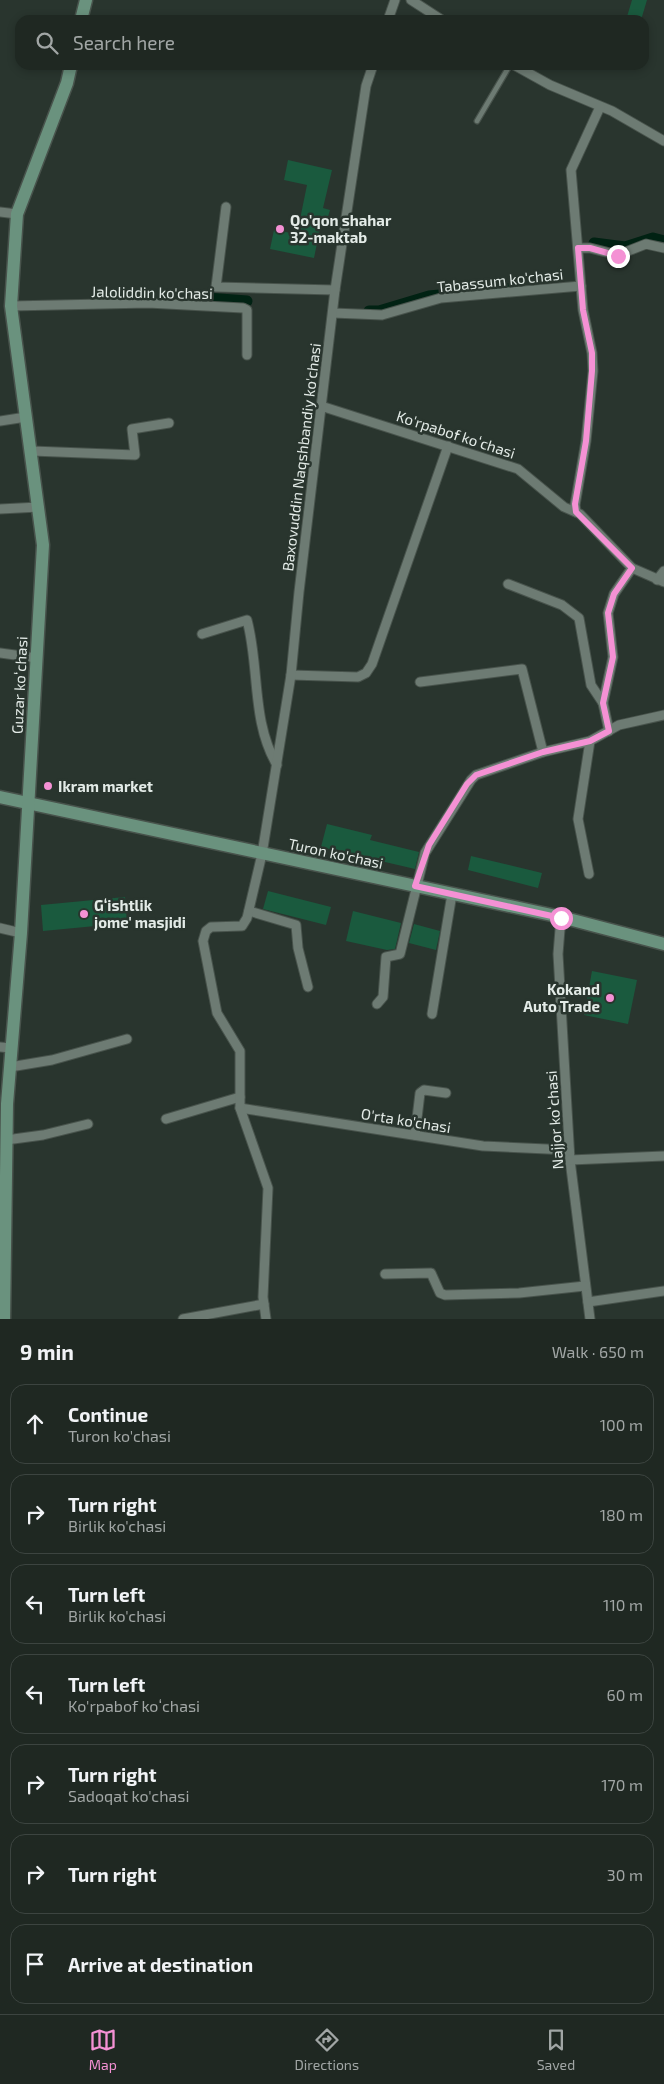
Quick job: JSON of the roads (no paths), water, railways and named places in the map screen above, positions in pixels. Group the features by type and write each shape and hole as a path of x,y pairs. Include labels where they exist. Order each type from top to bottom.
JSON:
{"main road":[{"path":"82,15 86,0"},
{"name":"Guzar koʻchasi","path":"4,1319 6,1140 3,1105 10,1067 6,1048 21,933 43,545 32,451 11,306 18,214 71,70"},
{"name":"Turon ko'chasi","path":"0,797 561,918 664,944"}],"street":[{"path":"390,15 395,0"},
{"path":"410,0 434,15"},
{"name":"Baxovuddin Naqshbandiy ko'chasi","path":"248,911 262,854 292,675 335,290 366,86 371,70"},
{"path":"523,70 550,85 612,111 664,141"},
{"path":"576,512 575,504 586,441 592,353 583,310 571,170 600,107"},
{"name":"Jaloliddin ko'chasi","path":"226,207 216,287 335,290"},
{"path":"0,212 18,214"},
{"path":"578,248 590,248 618,256 646,244 664,248"},
{"name":"Tabassum ko'chasi","path":"332,313 382,315 441,298 581,286"},
{"name":"Jaloliddin ko'chasi","path":"11,306 148,303 243,308 246,310 246,355"},
{"name":"Ko'rpabof koʻchasi","path":"321,406 518,469 564,507 576,512 632,568 661,581"},
{"path":"0,421 26,416"},
{"path":"32,451 135,455 132,429 169,424"},
{"path":"292,675 358,677 366,673 372,664 448,446"},
{"path":"0,509 39,508"},
{"path":"603,703 613,657 608,613 614,594 632,568"},
{"path":"661,581 664,571"},
{"path":"508,584 562,605 579,618 591,685 603,703 609,731"},
{"path":"202,634 247,620 261,724 266,746 277,765"},
{"path":"0,653 37,658"},
{"path":"420,682 522,669 543,752"},
{"path":"378,1004 383,998 386,957 400,954 415,886 429,845 471,780 476,775 543,752 590,741 619,725 664,715"},
{"path":"589,874 578,819 590,741"},
{"path":"432,1014 452,894"},
{"path":"266,1319 264,1304 268,1188 240,1108 240,1051 217,1013 203,941 206,931 211,927 242,926 248,911 296,925 298,948 308,987"},
{"name":"Najjor koʻchasi","path":"561,918 558,954 569,1150 590,1319"},
{"path":"0,928 21,933"},
{"path":"10,1067 52,1060 127,1039"},
{"path":"415,1135 420,1093 424,1090 446,1093"},
{"path":"166,1119 240,1097"},
{"name":"O'rta ko'chasi","path":"240,1108 483,1146 569,1150"},
{"path":"6,1140 43,1136 88,1124"},
{"path":"570,1160 664,1156"},
{"path":"385,1274 431,1272 440,1293 445,1295 519,1293 585,1286"},
{"path":"588,1302 664,1291"},
{"path":"183,1319 264,1304"}],"lane":[{"path":"477,121 507,70"}],"waterway":[{"path":"594,243 625,247 653,238 664,241"},
{"path":"369,311 379,311 429,296 513,288"},
{"path":"206,298 247,301"}],"place":[{"name":"Qo'qon shahar 32-maktab","path":"280,229"},
{"name":"Ikram market","path":"48,786"},
{"name":"Gʻishtlik jome' masjidi","path":"84,914"},
{"name":"Kokand Auto Trade","path":"610,998"}]}
